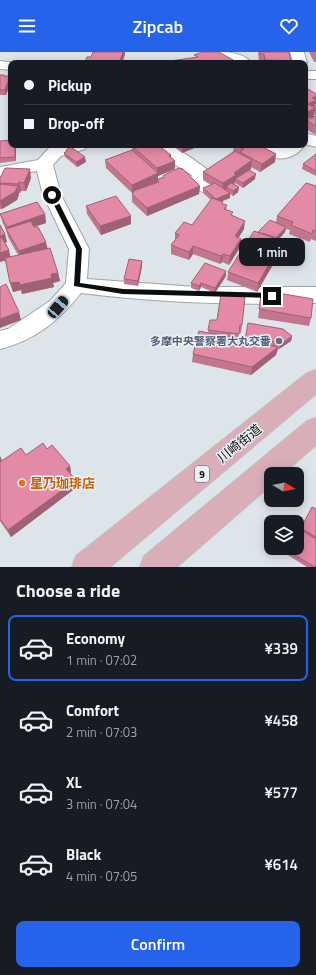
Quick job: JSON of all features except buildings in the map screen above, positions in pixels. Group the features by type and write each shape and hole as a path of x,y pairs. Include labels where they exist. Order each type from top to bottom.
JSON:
{"main road":[{"name":"川崎街道","path":"87,567 316,380"},
{"path":"156,567 316,429"}],"street":[{"path":"223,54 237,60"},
{"path":"0,172 44,164 55,152 69,148"},
{"path":"166,148 180,160 202,174 198,180 207,188"},
{"path":"268,148 279,155 291,148"},
{"path":"0,340 15,336 58,307 76,285 79,249 52,195 44,164"},
{"path":"76,285 123,291 257,296 316,295"}],"place":[{"name":"多摩中央警察署大丸交番","path":"279,341"},
{"name":"星乃珈琲店","path":"22,483"}],"route":[{"path":"52,195 79,249 76,285 123,291 272,296"}]}
